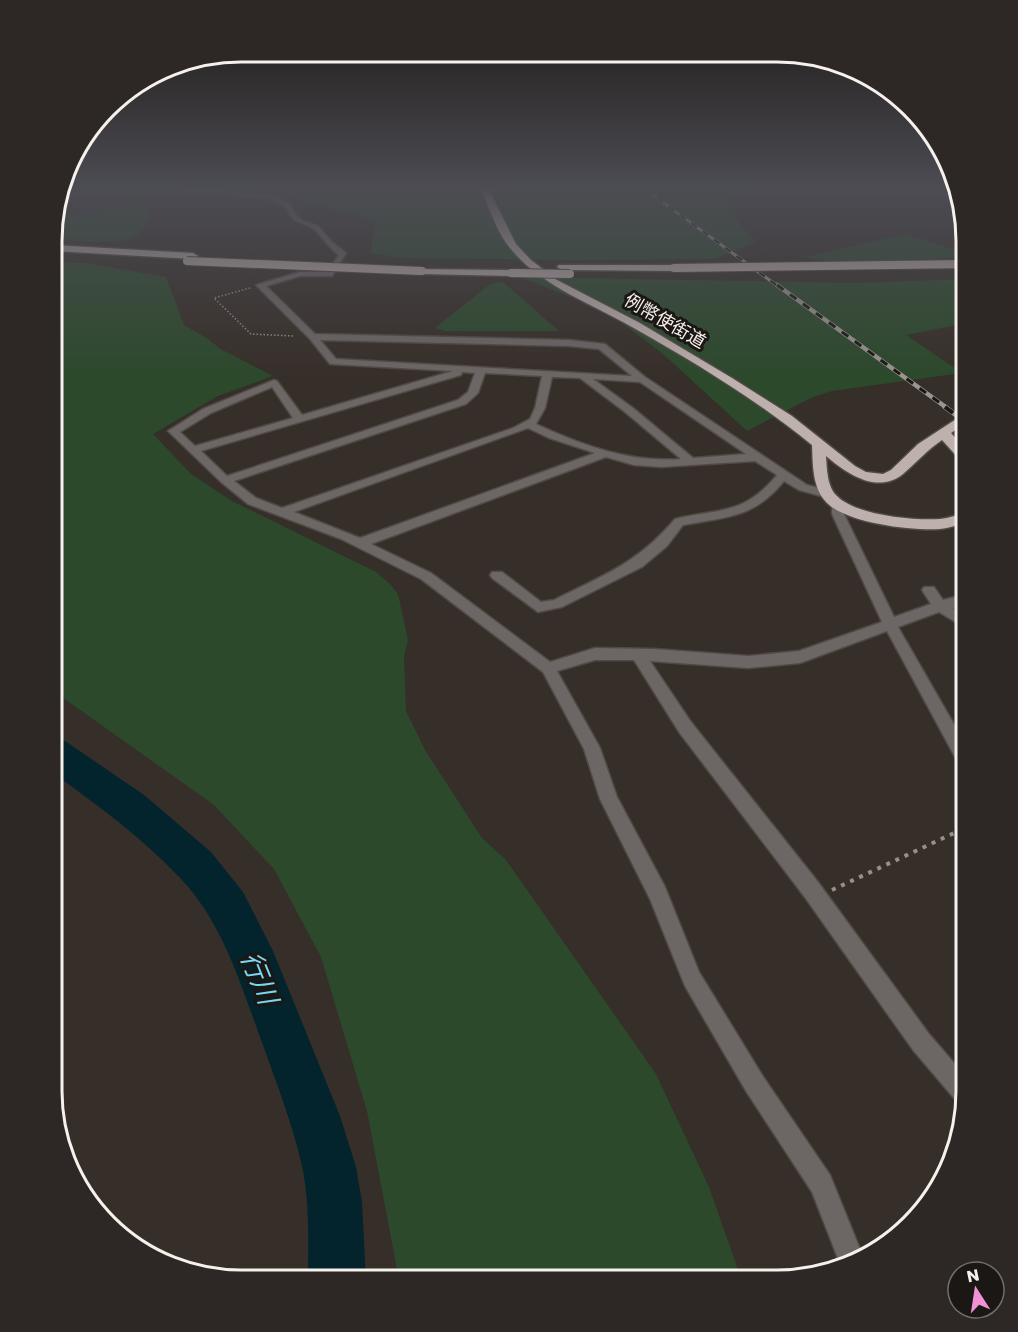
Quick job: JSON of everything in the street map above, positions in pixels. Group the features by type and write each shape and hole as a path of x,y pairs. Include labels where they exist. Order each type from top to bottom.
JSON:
{"highway":[{"path":"105,252 190,259"},
{"name":"例幣使街道","path":"519,252 554,282 636,325 788,419 850,469 863,476 885,477 896,473 923,447 956,424"},
{"path":"61,254 508,270 956,269"},
{"path":"676,271 956,264"},
{"path":"943,433 956,447"},
{"path":"819,445 820,469 828,494 838,506 860,513 917,524 940,524 956,520"}],"street":[{"path":"260,285 300,274 329,274 343,255 339,252"},
{"path":"260,285 313,337 333,362 642,379"},
{"path":"313,337 569,343 602,346 642,379 757,458 803,488 828,494"},
{"path":"193,450 476,369"},
{"path":"225,480 462,402 473,393 476,369"},
{"path":"280,513 475,446 534,421 540,408 548,373"},
{"path":"580,374 629,410 691,462"},
{"path":"299,419 274,382 207,411 173,431 225,480 252,501 360,543 426,576 548,668 592,748 609,799 658,894 692,979 754,1083 821,1185 850,1255"},
{"path":"527,424 553,436 634,462 691,462 757,458"},
{"path":"360,543 606,453"},
{"path":"497,575 538,607 557,604 637,564 662,543 679,522 740,510 769,492 783,475"},
{"path":"838,506 838,514 891,626 956,743"},
{"path":"929,591 940,606 956,617"},
{"path":"548,668 596,654 748,662 800,657 956,602"},
{"path":"638,655 685,727 817,897 921,1041 956,1083"}],"path":[{"path":"260,285 214,298 251,333 313,337"},
{"path":"817,897 956,832"}],"green space":[{"path":"730,252 714,259 573,260 402,258 371,253"},
{"path":"827,252 956,252 956,258 905,260 852,261 806,257"},
{"path":"61,262 85,263 166,277 184,325 219,348 273,376 218,396 153,434 191,474 232,501 376,572 398,594 408,640 404,656 406,711 425,750 482,838 506,860 656,1074 709,1187 738,1270 397,1270 367,1111 321,957 274,869 214,805 61,696"},
{"path":"520,277 856,283 956,279 956,325 906,335 956,369 956,374 832,391 813,397 747,431 662,353 618,320 621,317"},
{"path":"504,283 559,331 445,331 435,328 489,285"}],"waterway":[{"name":"行川","path":"61,758 130,807 197,866 228,907 257,967 314,1116 329,1167 335,1202 337,1270"}],"railway":[{"path":"731,252 779,287"},
{"path":"777,285 947,408"},
{"path":"945,407 956,415"}]}
